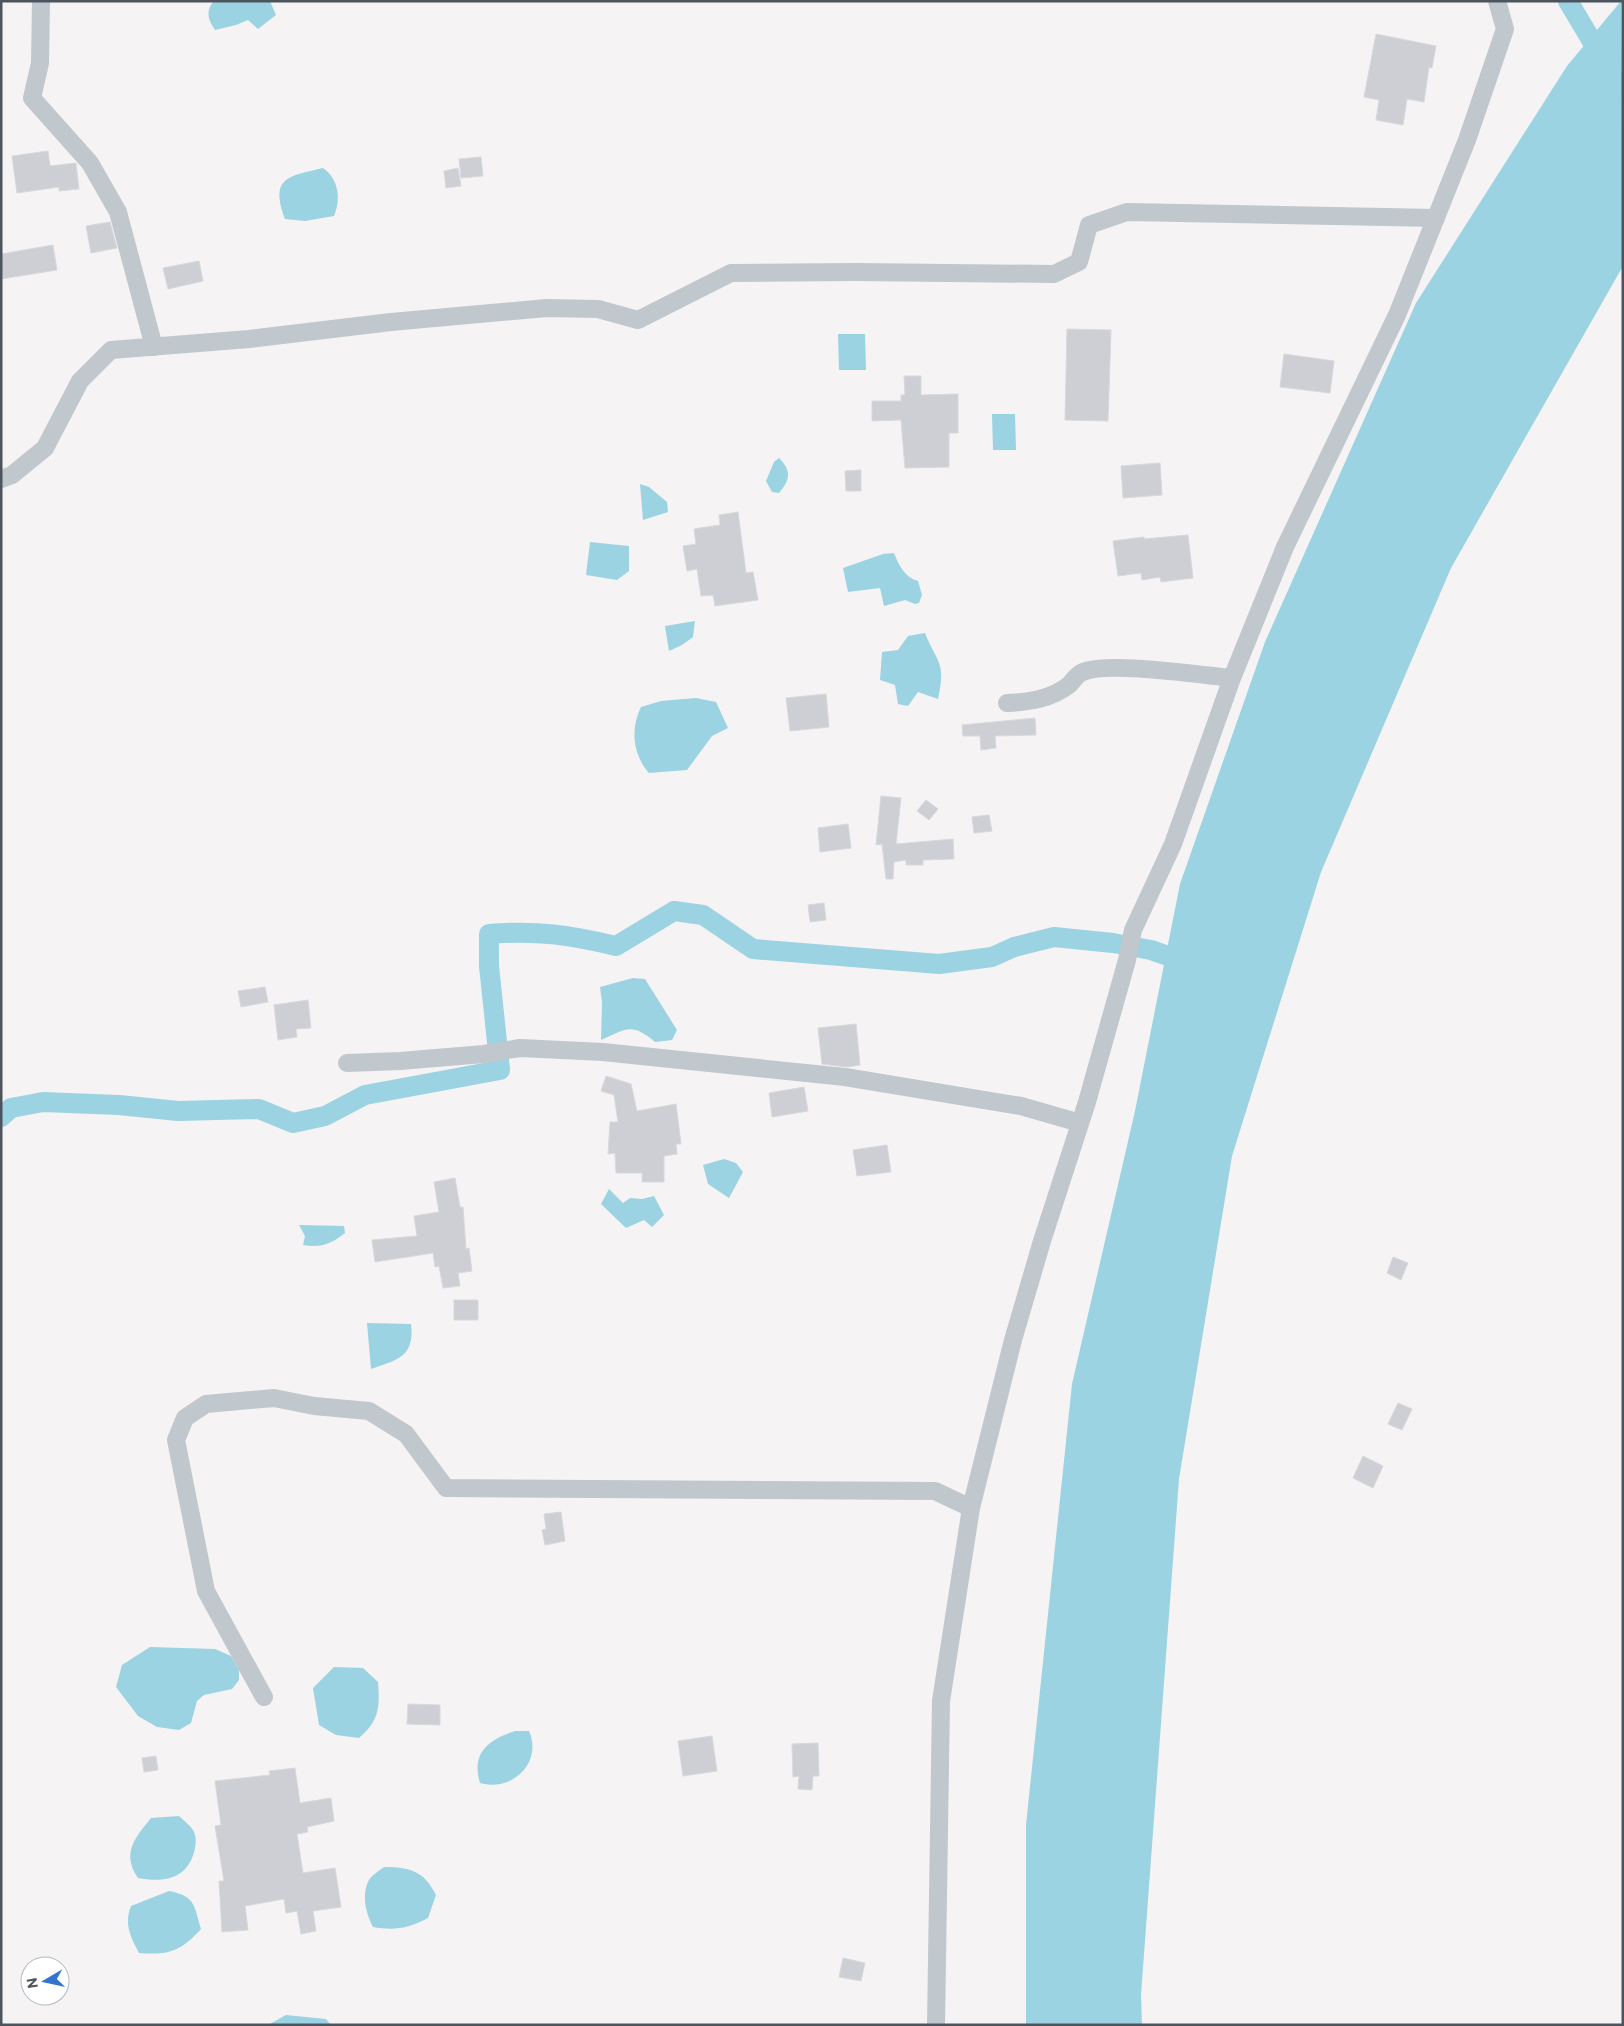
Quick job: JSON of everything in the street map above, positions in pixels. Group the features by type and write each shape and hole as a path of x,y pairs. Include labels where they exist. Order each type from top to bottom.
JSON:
{"street":[{"path":"41,1 40,63 32,98 90,163 118,212 154,348"},
{"path":"936,2025 941,1701 971,1508 1016,1331 1042,1240 1080,1123 1127,960 1133,930 1173,844 1232,678 1285,547 1397,315 1467,140 1505,29 1497,1"},
{"path":"1,479 12,475 45,448 80,381 111,350 154,348 547,308 598,309 638,320 731,273 1054,274 1079,262 1089,225 1127,212 1436,218"},
{"path":"1007,704 1051,696 1068,685 1082,672 1102,668 1170,671 1232,678"},
{"path":"347,1063 400,1062 484,1054 520,1048 603,1052 845,1077 1021,1106 1080,1123"},
{"path":"264,1697 206,1591 185,1495 176,1440 185,1418 206,1404 274,1398 314,1406 369,1411 406,1434 446,1488 936,1491 971,1508"}],"water":[{"path":"214,1 270,1 276,15 258,29 248,20 215,30 208,16 209,8"},
{"path":"1621,1 1623,266 1451,568 1321,872 1232,1156 1179,1479 1141,1995 1142,2025 1026,2025 1026,1825 1072,1384 1135,1111 1180,884 1265,642 1416,303 1567,66"},
{"path":"323,168 332,178 337,190 338,196 334,216 305,221 285,219 279,194 285,181 300,173"},
{"path":"838,334 865,334 866,370 839,370"},
{"path":"992,414 1015,414 1016,450 993,450"},
{"path":"779,458 788,471 788,476 779,493 772,492 766,481 774,462"},
{"path":"640,484 649,487 667,502 668,512 643,520"},
{"path":"590,542 629,546 629,571 617,580 586,575"},
{"path":"894,553 906,574 918,581 922,595 919,603 915,604 905,600 884,606 880,588 848,592 843,568 883,554"},
{"path":"695,621 693,637 669,651 665,626"},
{"path":"925,633 941,670 938,699 918,692 908,706 898,704 895,685 880,680 882,652 898,650 908,636"},
{"path":"696,698 716,702 728,728 712,736 687,770 649,773 639,758 635,742 635,724 641,707 661,701"},
{"path":"633,978 645,979 677,1030 672,1040 655,1042 640,1032 629,1029 601,1040 602,1002 600,987"},
{"path":"724,1159 736,1163 743,1172 729,1198 708,1184 703,1165"},
{"path":"609,1189 623,1203 630,1198 642,1199 654,1196 664,1215 652,1227 644,1220 626,1228 601,1204"},
{"path":"299,1225 344,1226 345,1233 326,1244 315,1246 303,1245 305,1236"},
{"path":"367,1323 411,1324 410,1344 407,1350 396,1360 371,1369"},
{"path":"150,1647 215,1649 231,1656 239,1670 239,1680 232,1689 204,1695 197,1701 191,1723 179,1730 157,1727 138,1716 116,1687 122,1665"},
{"path":"334,1667 363,1668 378,1682 379,1699 377,1713 371,1726 359,1738 336,1735 319,1725 313,1688"},
{"path":"515,1731 529,1731 532,1754 528,1764 513,1779 503,1783 492,1785 480,1783 478,1763 484,1749 490,1743"},
{"path":"179,1816 192,1828 195,1835 196,1841 191,1861 186,1868 173,1877 156,1880 138,1878 133,1869 130,1853 135,1839 151,1818"},
{"path":"384,1867 409,1870 426,1880 436,1895 428,1918 402,1928 373,1927 368,1916 365,1891 370,1878"},
{"path":"169,1891 189,1899 195,1908 201,1929 187,1943 173,1950 158,1953 139,1953 129,1930 128,1919 131,1906"},
{"path":"286,2015 326,2019 331,2025 268,2025"}],"building":[{"path":"1376,34 1436,46 1432,68 1429,67 1424,102 1407,99 1403,125 1376,120 1379,100 1364,97"},
{"path":"48,151 50,166 76,163 79,189 59,191 59,187 17,193 12,156"},
{"path":"481,157 483,176 461,178 459,159"},
{"path":"458,168 461,186 446,188 444,171"},
{"path":"110,222 117,248 91,253 86,226"},
{"path":"53,245 57,270 1,279 1,254"},
{"path":"199,261 203,281 168,289 163,268"},
{"path":"1067,329 1111,330 1108,421 1065,420"},
{"path":"1284,354 1334,361 1330,393 1280,387"},
{"path":"904,376 921,376 921,395 958,394 958,433 949,433 949,467 905,468 901,420 872,421 872,401 901,401 901,395 905,395"},
{"path":"1160,463 1162,495 1123,498 1121,466"},
{"path":"861,470 861,491 846,491 845,471"},
{"path":"738,512 746,573 753,572 758,600 715,606 713,595 701,596 697,569 687,571 683,546 696,544 694,529 720,525 719,515"},
{"path":"1188,535 1193,578 1161,582 1160,577 1142,580 1141,573 1118,576 1113,541 1144,537 1144,539"},
{"path":"826,694 829,727 790,731 786,698"},
{"path":"1035,718 1036,735 995,736 996,748 981,750 980,736 963,736 962,725"},
{"path":"881,796 901,798 896,844 953,839 954,859 923,860 923,865 906,865 906,860 894,862 893,879 886,879 882,844 876,845"},
{"path":"926,800 938,809 929,820 917,811"},
{"path":"989,815 992,831 974,833 972,817"},
{"path":"848,824 851,848 820,852 818,828"},
{"path":"824,903 826,920 810,922 808,905"},
{"path":"265,987 268,1002 241,1007 238,991"},
{"path":"308,1000 311,1028 296,1029 297,1037 278,1040 274,1005"},
{"path":"856,1024 860,1065 847,1067 822,1064 818,1028"},
{"path":"606,1076 631,1084 637,1111 676,1104 681,1144 676,1144 677,1154 664,1156 664,1182 642,1182 642,1173 616,1173 615,1153 608,1154 610,1122 618,1122 614,1095 601,1091"},
{"path":"804,1087 808,1111 772,1117 769,1093"},
{"path":"887,1145 891,1172 857,1176 853,1150"},
{"path":"455,1178 460,1207 463,1207 466,1249 469,1248 472,1271 458,1273 460,1286 443,1288 439,1266 435,1267 433,1253 375,1262 372,1240 417,1236 414,1216 439,1212 434,1182"},
{"path":"1393,1257 1408,1263 1401,1280 1387,1273"},
{"path":"454,1300 478,1300 478,1320 454,1320"},
{"path":"1398,1403 1412,1409 1402,1430 1388,1424"},
{"path":"1363,1456 1383,1466 1373,1488 1353,1478"},
{"path":"561,1512 565,1541 545,1545 542,1530 546,1529 544,1514"},
{"path":"408,1704 440,1705 440,1725 407,1724"},
{"path":"712,1736 717,1771 683,1776 678,1741"},
{"path":"818,1743 819,1776 813,1776 812,1790 798,1789 799,1776 793,1777 792,1744"},
{"path":"156,1756 158,1770 144,1772 142,1758"},
{"path":"295,1768 300,1803 331,1798 334,1821 307,1827 308,1832 297,1834 303,1873 335,1868 341,1907 313,1911 316,1931 301,1934 297,1911 286,1913 284,1899 245,1906 248,1930 222,1932 219,1881 224,1881 215,1826 221,1825 215,1781 270,1775 269,1771"},
{"path":"843,1958 865,1963 861,1981 839,1977"}],"waterway":[{"path":"1568,1 1623,93"},
{"path":"1,1117 11,1108 43,1102 119,1105 178,1111 259,1109 293,1123 325,1116 365,1095 500,1070 489,966 489,934 553,934 616,946 674,911 703,915 753,949 939,964 992,957 1014,947 1054,937 1113,943 1151,950 1191,964"}]}
